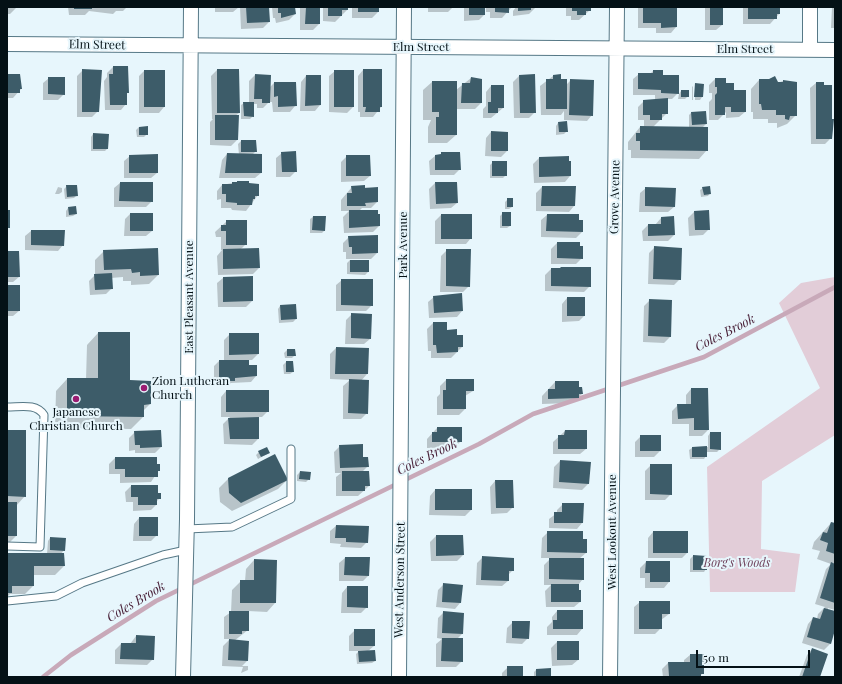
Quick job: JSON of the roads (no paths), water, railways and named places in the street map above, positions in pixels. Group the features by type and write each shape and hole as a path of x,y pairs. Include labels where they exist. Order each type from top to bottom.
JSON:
{"street":[{"name":"East Pleasant Avenue","path":"183,677 187,529 191,7"},
{"name":"Park Avenue","path":"401,483 405,47 404,7"},
{"name":"Grove Avenue","path":"613,387 617,7"},
{"path":"810,7 810,50"},
{"name":"Elm Street","path":"7,44 835,50"},
{"name":"West Lookout Avenue","path":"610,677 613,387"},
{"name":"West Anderson Street","path":"399,677 401,483"}],"lane":[{"path":"7,407 36,407 44,415 40,547 7,546"},
{"path":"187,529 232,527 291,499 291,450"},
{"path":"7,601 56,596 82,583 163,555 186,550"}],"waterway":[{"name":"Coles Brook","path":"43,677 71,655 156,601 479,444 533,414 704,357 835,287"}],"place":[{"name":"Zion Lutheran Church","path":"144,388"},
{"name":"Japanese Christian Church","path":"76,399"}],"park label":[{"name":"Borg's Woods","path":"737,563"}]}
